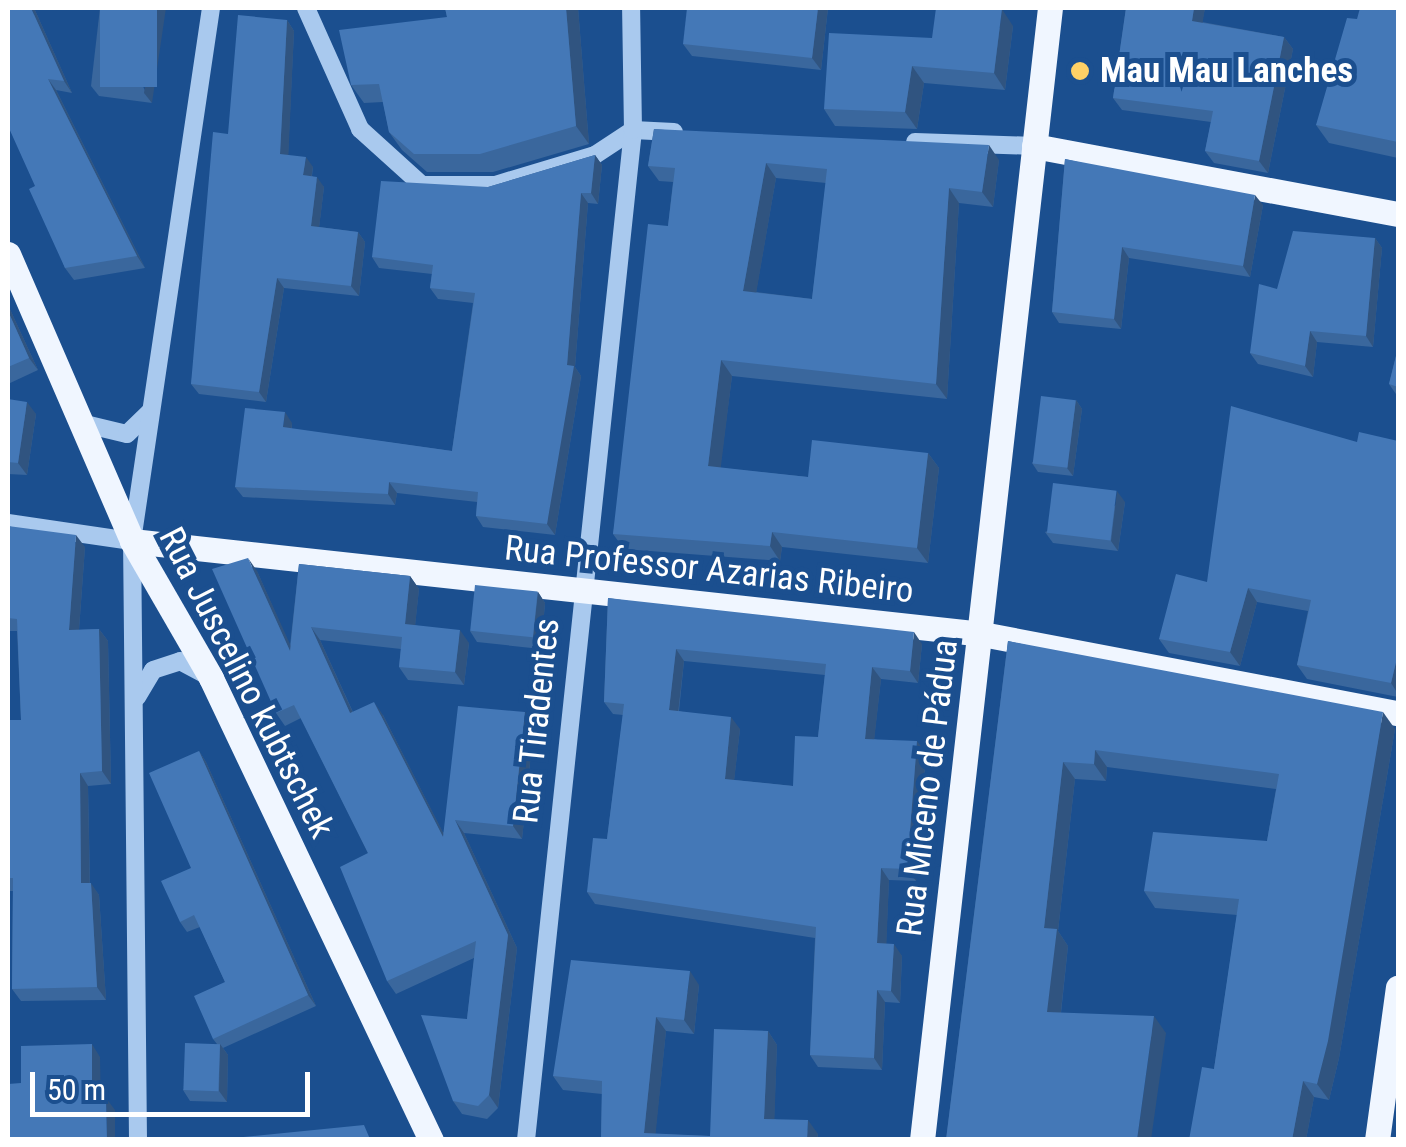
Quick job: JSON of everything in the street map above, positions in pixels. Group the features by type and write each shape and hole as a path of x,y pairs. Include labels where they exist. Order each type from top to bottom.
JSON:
{"main road":[{"name":"Rua Miceno de Pádua","path":"922,1140 1050,8"},
{"path":"1034,146 1398,214"},
{"name":"Rua Juscelino kubtschek","path":"8,254 132,541 211,678 431,1140"},
{"name":"Rua Professor Azarias Ribeiro","path":"132,541 982,634 1398,713"},
{"path":"1377,1140 1398,986"}],"street":[{"path":"138,1140 137,697 132,541 211,8"},
{"path":"306,8 360,129 422,185 496,185 595,155 633,130 690,133"},
{"name":"Rua Tiradentes","path":"526,1140 633,130 632,8"},
{"path":"901,141 1034,146"},
{"path":"81,423 128,434 151,411"},
{"name":"Rua Professor Azarias Ribeiro","path":"8,523 132,541"},
{"path":"137,697 153,670 180,661 211,678"}],"building":[{"path":"8,8 31,8 64,81 48,79 137,256 65,268 29,189 35,186 8,126"},
{"path":"100,8 157,8 157,87 100,87"},
{"path":"445,8 566,8 576,126 480,154 414,154 389,132 379,84 351,85 339,30 447,17"},
{"path":"687,8 818,8 812,58 683,44"},
{"path":"936,8 1002,9 994,73 912,66 905,112 824,109 829,33 932,38"},
{"path":"1126,8 1194,8 1192,21 1284,37 1259,161 1205,151 1213,111 1113,98"},
{"path":"1360,8 1398,8 1398,142 1316,125 1347,18 1357,19"},
{"path":"238,15 287,20 280,154 306,157 303,175 317,177 311,226 358,232 351,286 277,278 259,392 191,384 213,132 228,134"},
{"path":"654,129 989,145 982,192 949,188 936,384 721,360 708,466 808,477 812,440 928,453 917,548 772,532 770,546 613,534 648,224 668,226 675,168 648,166","holes":["766,163 827,169 812,299 743,291"]},
{"path":"595,155 591,193 581,193 567,365 574,366 547,524 476,516 478,492 389,482 388,494 235,487 245,408 285,412 283,427 452,451 475,293 430,288 433,265 372,257 381,181 488,187"},
{"path":"1065,159 1255,195 1243,266 1122,247 1114,319 1052,312"},
{"path":"1293,231 1375,238 1366,336 1310,331 1305,366 1250,353 1259,284 1277,289"},
{"path":"8,311 29,358 8,367"},
{"path":"1398,348 1398,387 1389,384"},
{"path":"1041,396 1076,400 1067,468 1033,463"},
{"path":"8,399 27,402 18,463 8,462"},
{"path":"1231,406 1357,442 1359,432 1398,441 1398,654 1391,683 1297,665 1311,600 1248,588 1230,652 1159,639 1176,574 1207,582"},
{"path":"1053,483 1117,491 1110,540 1047,533"},
{"path":"8,526 76,535 69,630 99,629 102,771 80,773 81,883 91,883 97,987 12,989 8,720 21,720 17,619 8,618"},
{"path":"248,558 290,651 299,564 410,576 405,624 460,630 455,672 399,667 402,637 311,627 350,713 374,702 443,837 458,706 525,712 513,826 455,820 508,935 489,1095 478,1106 453,1101 421,1015 467,1019 476,941 387,981 340,867 368,853 294,705 276,713 212,569"},
{"path":"475,585 538,592 533,637 470,631"},
{"path":"608,598 914,632 910,671 872,667 865,739 917,741 907,869 881,868 877,943 894,944 891,991 877,990 874,1058 810,1055 816,927 587,892 593,838 607,839 624,704 604,702","holes":["676,649 826,664 818,737 795,736 793,786 725,779 731,717 669,710"]},
{"path":"1008,641 1383,712 1328,1041 1317,1084 1303,1081 1292,1140 1189,1140 1202,1067 1214,1069 1239,899 1144,891 1153,832 1267,841 1279,774 1095,750 1094,764 1063,762 1044,928 1057,929 1047,1012 1154,1016 1137,1140 946,1140"},
{"path":"199,751 308,995 213,1039 194,996 225,982 194,915 180,922 161,881 191,868 149,773"},
{"path":"571,960 690,971 684,1020 656,1017 644,1133 710,1136 714,1029 768,1031 764,1119 808,1120 807,1140 601,1140 602,1081 553,1076"},
{"path":"185,1043 220,1044 218,1091 183,1090"},
{"path":"92,1044 92,1098 106,1098 107,1140 8,1140 8,1084 21,1083 21,1046"},
{"path":"364,1125 370,1139 377,1140 213,1140"}],"place":[{"name":"Mau Mau Lanches","path":"1080,71"}]}
